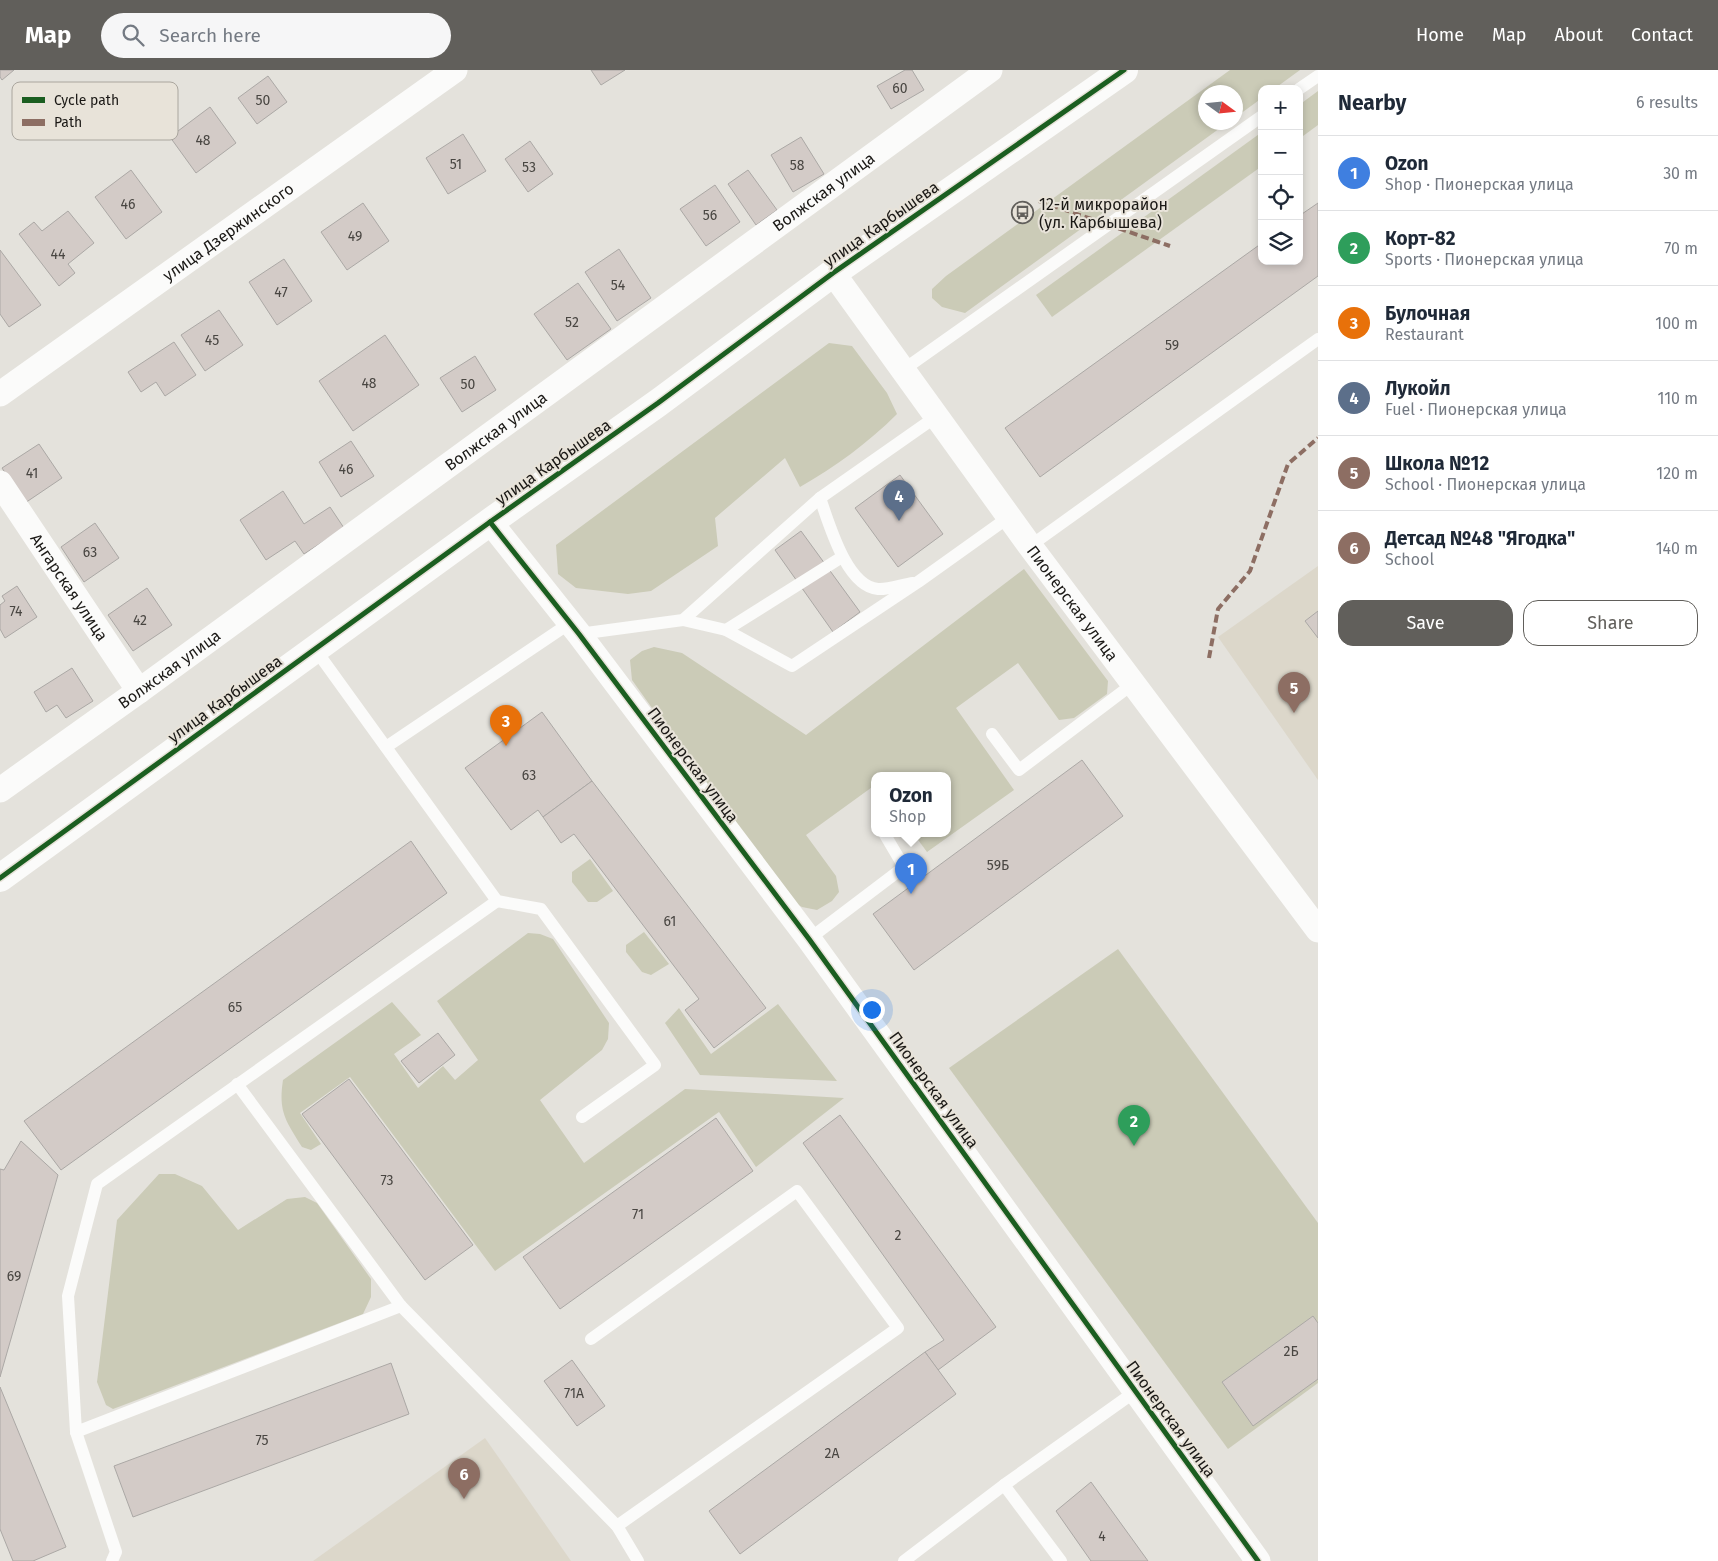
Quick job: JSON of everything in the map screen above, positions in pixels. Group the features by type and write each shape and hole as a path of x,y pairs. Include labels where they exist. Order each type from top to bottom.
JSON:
{"street":[{"name":"улица Дзержинского","path":"0,394 456,70"},
{"name":"Волжская улица","path":"0,790 139,691 990,70"},
{"name":"улица Карбышева","path":"0,878 314,649 658,403 833,273 1124,70"},
{"name":"Пионерская улица","path":"833,273 1030,546 1318,930"},
{"name":"Ангарская улица","path":"0,483 139,691"},
{"name":"Пионерская улица","path":"490,522 574,628 809,940 1258,1561"}],"lane":[{"path":"1303,86 1318,76"},
{"path":"903,370 1258,119"},
{"path":"1030,546 1318,338"},
{"path":"683,620 820,498 937,416"},
{"path":"820,498 842,557 861,582 878,589 918,582"},
{"path":"386,747 574,628 683,620 726,630 792,666 918,582 1010,517"},
{"path":"726,630 842,557"},
{"path":"314,649 497,901 542,909 655,1065 582,1118"},
{"path":"992,734 1018,770 1134,683"},
{"path":"809,940 904,867 886,837"},
{"path":"112,1561 116,1552 76,1432 68,1296 97,1184 497,901"},
{"path":"237,1084 401,1306 617,1526 638,1561"},
{"path":"591,1339 797,1191 898,1328 617,1526"},
{"path":"76,1432 401,1306"},
{"path":"904,1561 1004,1485 1136,1391"},
{"path":"1004,1485 1061,1561"}],"shaded area":[{"path":"1318,566 1318,780 1218,637"},
{"path":"485,1438 571,1561 313,1561"}],"green space":[{"path":"1230,70 1300,70 1279,85 1258,85 1258,101 1243,112 1243,85 1209,85"},
{"path":"1318,91 1318,125 1303,136 1303,130 1303,102"},
{"path":"1198,93 1198,130 1217,130 965,313 942,307 932,298 932,289 946,276"},
{"path":"1258,135 1258,169 1052,317 1036,295"},
{"path":"829,343 852,346 887,393 897,414 875,435 838,463 800,487 785,458 715,518 718,546 651,591 628,594 576,588 558,574 556,545"},
{"path":"1024,569 1108,681 1107,694 1074,718 1059,720 1018,663 956,708 1014,790 951,835 951,772 871,772 871,788 806,835 836,876 839,892 832,901 817,910 802,907 789,900 632,680 630,660 642,651 654,647 682,653 806,735"},
{"path":"916,837 948,837 927,852"},
{"path":"590,859 613,891 597,902 588,902 572,882 572,872"},
{"path":"644,932 669,964 651,975 642,972 626,952 626,945"},
{"path":"528,933 540,934 553,939 609,1023 608,1039 602,1050 540,1100 584,1163 685,1089 844,1098 756,1167 719,1112 495,1271 350,1077 300,1113 321,1144 311,1150 302,1147 285,1116 282,1100 283,1080 392,1002 421,1035 394,1054 418,1088 443,1066 455,1080 478,1060 437,1001"},
{"path":"1118,949 1318,1223 1318,1383 1228,1449 949,1068"},
{"path":"778,1004 837,1081 700,1075 665,1023 679,1008 711,1054"},
{"path":"159,1174 175,1174 202,1186 238,1230 287,1199 305,1197 317,1203 371,1279 371,1297 363,1314 113,1409 106,1405 97,1382 117,1220"}],"building":[{"path":"0,70 14,70 2,80"},
{"path":"591,70 625,70 601,85"},
{"path":"905,70 912,70 924,90 891,109 877,86"},
{"path":"268,76 287,102 257,124 238,98"},
{"path":"210,107 236,143 196,173 172,140 178,140 178,131"},
{"path":"463,134 486,171 448,194 426,158"},
{"path":"801,137 824,174 793,192 771,155"},
{"path":"530,141 553,174 528,192 505,159"},
{"path":"131,170 162,212 126,239 95,197"},
{"path":"748,170 777,210 756,225 728,184"},
{"path":"715,185 740,222 706,246 680,209"},
{"path":"363,203 389,241 347,270 321,232"},
{"path":"1318,203 1318,276 1040,477 1005,428 1258,246 1258,265 1303,265 1303,213"},
{"path":"68,211 94,243 68,264 75,273 59,286 19,234 34,222 42,231"},
{"path":"619,249 651,298 617,321 585,272"},
{"path":"0,250 41,305 9,327 0,314"},
{"path":"284,259 312,301 277,325 249,282"},
{"path":"578,283 611,329 567,360 534,314"},
{"path":"219,310 243,345 205,371 181,335"},
{"path":"385,335 419,385 353,431 319,381"},
{"path":"174,342 196,375 165,396 156,382 141,392 128,372"},
{"path":"475,356 496,390 462,412 440,378"},
{"path":"351,441 374,476 341,497 319,462"},
{"path":"39,444 62,478 25,503 2,468"},
{"path":"900,475 943,534 898,567 855,508"},
{"path":"283,491 304,524 330,507 344,528 304,554 295,541 266,560 240,520"},
{"path":"95,523 119,558 84,582 61,547"},
{"path":"801,531 860,612 833,632 775,550"},
{"path":"17,586 37,617 5,638 0,629 0,605 5,601 2,596"},
{"path":"147,588 172,625 133,651 108,615"},
{"path":"1318,611 1318,638 1305,621"},
{"path":"72,668 93,701 66,718 57,705 46,712 34,692"},
{"path":"542,712 592,781 543,817 538,810 511,830 465,768"},
{"path":"1082,760 1123,816 914,970 873,914"},
{"path":"592,781 766,1008 714,1048 685,1010 699,999 574,834 561,843 543,817"},
{"path":"411,841 447,893 61,1170 24,1121"},
{"path":"438,1033 455,1055 419,1083 401,1061"},
{"path":"349,1079 473,1245 425,1280 302,1114"},
{"path":"840,1115 996,1327 938,1370 925,1352 944,1340 803,1143"},
{"path":"716,1118 753,1171 560,1309 523,1257"},
{"path":"21,1141 58,1175 0,1377 0,1169 4,1170"},
{"path":"1313,1316 1318,1323 1318,1379 1253,1426 1222,1382"},
{"path":"925,1352 956,1394 740,1554 709,1511"},
{"path":"572,1360 605,1406 577,1426 544,1381"},
{"path":"391,1363 409,1414 133,1517 114,1466"},
{"path":"0,1387 66,1547 33,1561 13,1561 0,1529"},
{"path":"1091,1482 1148,1561 1091,1561 1056,1511"}],"marked path":[{"path":"1039,201 1170,246"},
{"path":"1209,658 1218,609 1250,571 1288,464 1318,438"}],"cycle path":[{"path":"0,878 490,522 658,403 833,273 1124,70"},
{"path":"490,522 579,634 809,939 1258,1561"}],"place":[{"name":"12-й микрорайон (ул. Карбышева)","path":"1023,213"},
{"name":"Лукойл","path":"899,521"},
{"name":"Школа №12","path":"1294,713"},
{"name":"Булочная","path":"506,746"},
{"name":"Ozon","path":"911,894"},
{"name":"Корт-82","path":"1134,1146"},
{"name":"Детсад №48 \"Ягодка\"","path":"464,1499"}]}
